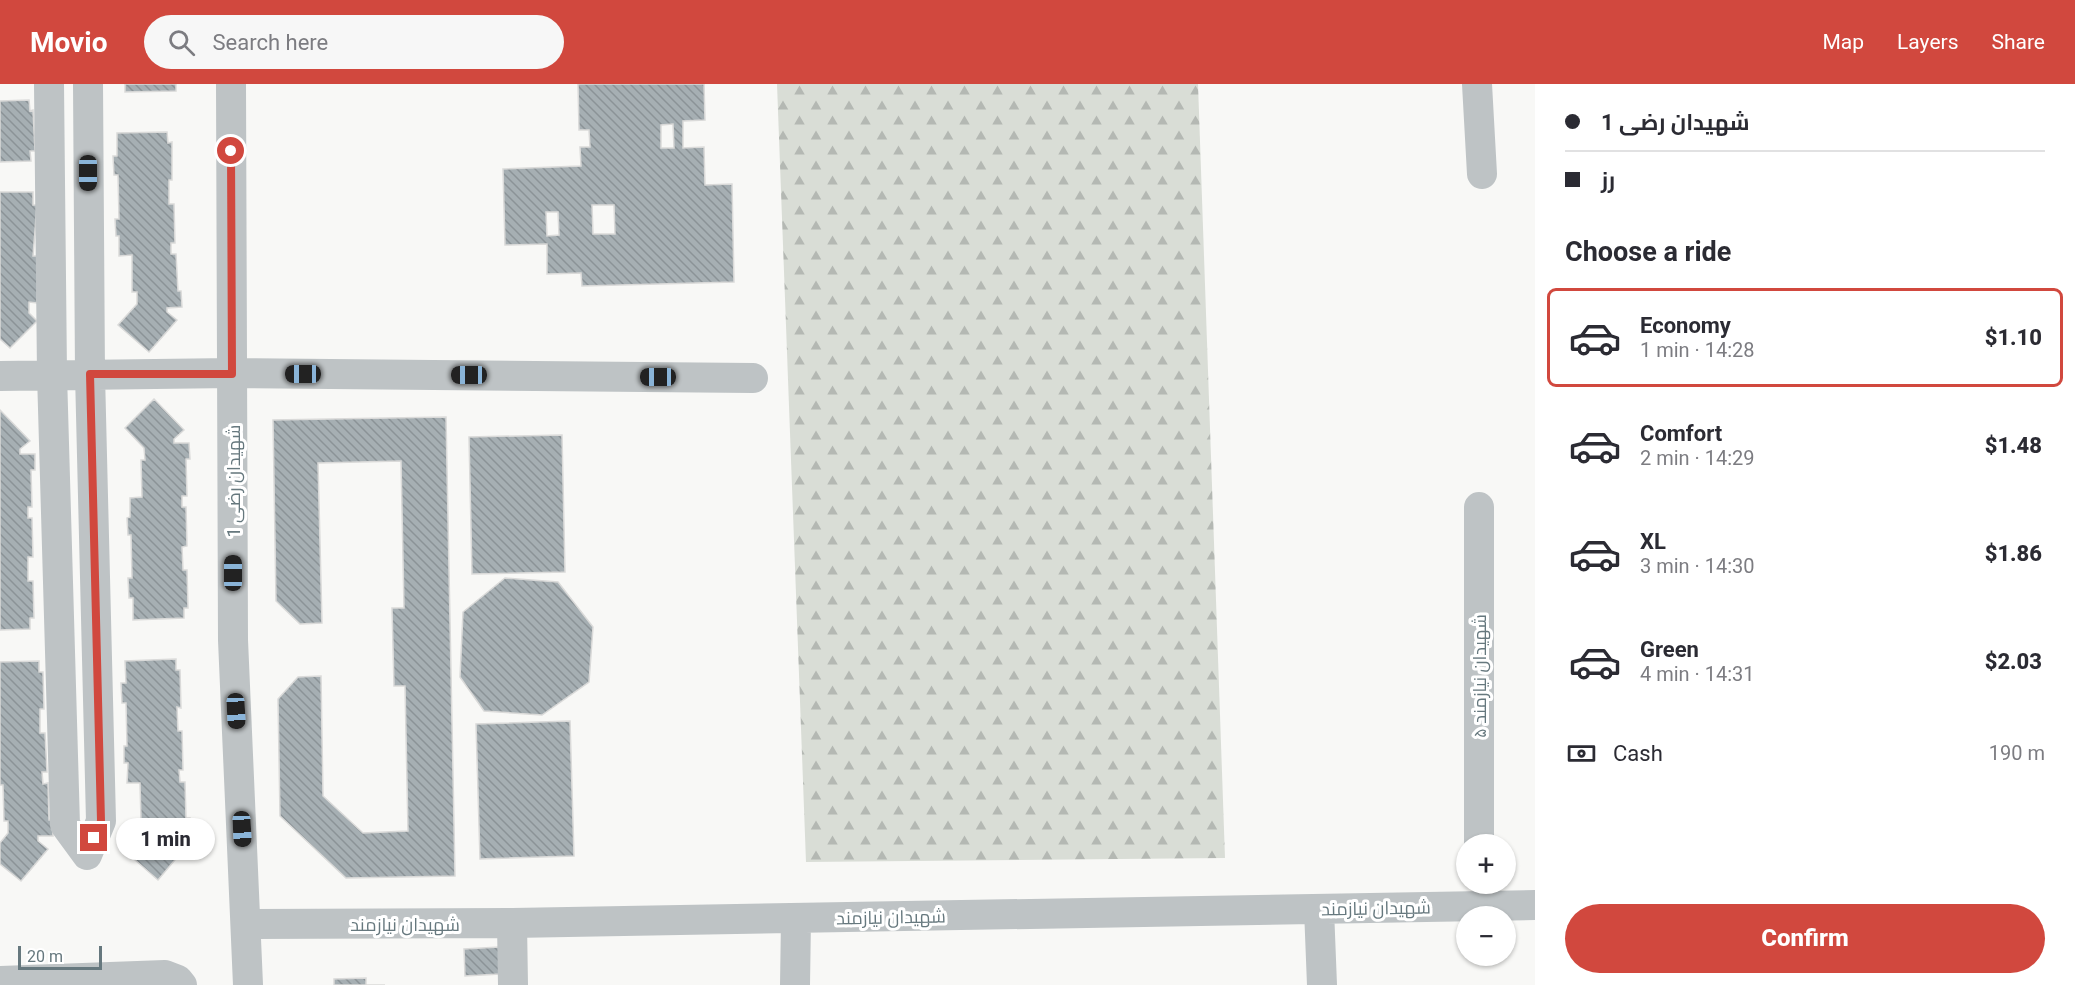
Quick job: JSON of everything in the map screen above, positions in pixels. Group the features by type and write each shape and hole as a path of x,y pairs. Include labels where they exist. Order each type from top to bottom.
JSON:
{"street":[{"path":"49,84 52,374 65,825 87,855 101,821 90,374 88,84"},
{"name":"شهیدان رضی 1","path":"231,84 233,640 248,985"},
{"path":"1477,84 1482,174"},
{"path":"0,376 232,374 753,378"},
{"name":"شهیدان نیازمند ۵","path":"1479,507 1479,834"},
{"name":"شهیدان نیازمند","path":"246,924 512,923 1319,909 1479,895 1535,905"},
{"path":"1319,909 1322,985"},
{"path":"795,985 796,919"},
{"path":"512,923 513,985"},
{"path":"0,981 38,983 165,975 178,980 182,985"}],"green space":[{"path":"777,84 1198,84 1225,858 806,862"}],"building":[{"path":"125,84 176,84 176,91 125,92"},
{"path":"578,84 704,84 705,120 683,121 683,148 704,147 705,185 732,184 734,282 582,286 581,273 547,274 547,244 505,245 503,169 581,166 580,147 590,147 589,130 579,130","holes":["673,124 674,148 661,148 661,125","592,205 614,205 615,234 593,234","546,212 558,212 559,235 547,236"]},
{"path":"29,100 30,111 33,110 35,151 30,151 31,161 0,162 0,101"},
{"path":"167,132 168,143 172,142 172,180 169,180 169,204 174,204 175,243 171,243 171,254 176,254 178,291 181,291 182,307 167,308 167,312 177,320 149,352 118,325 137,304 137,292 132,292 132,255 119,256 119,236 116,236 115,219 119,219 118,175 114,175 113,156 117,156 117,133"},
{"path":"0,192 33,192 33,205 37,205 33,256 38,256 37,303 29,302 29,313 37,321 10,348 0,339"},
{"path":"154,399 184,430 174,439 174,443 189,443 190,459 186,459 187,496 182,496 182,507 186,507 187,546 182,547 183,570 187,570 188,608 184,608 184,618 133,620 133,598 129,598 128,578 132,578 131,535 128,535 127,518 130,517 130,498 142,497 141,460 145,460 144,448 125,428"},
{"path":"0,410 30,441 20,449 20,454 35,454 35,470 31,470 32,507 28,507 28,518 32,518 33,557 28,557 28,581 33,581 34,618 30,618 30,629 0,630"},
{"path":"446,417 455,876 346,878 280,816 278,699 298,677 321,676 323,796 363,833 408,831 405,686 394,686 392,608 404,608 401,461 318,463 322,623 300,624 276,601 273,420"},
{"path":"562,435 565,572 472,574 469,437"},
{"path":"505,578 558,582 593,627 589,682 542,715 484,711 460,677 463,612"},
{"path":"176,659 176,670 180,670 181,708 177,707 178,731 182,731 183,770 179,770 180,782 185,782 186,818 190,818 190,834 175,835 175,839 185,848 158,880 127,853 145,831 145,819 141,820 140,783 127,783 128,763 124,763 124,746 127,746 126,703 122,703 121,683 126,683 125,661"},
{"path":"39,661 39,672 43,672 44,709 40,709 40,733 45,733 47,772 42,772 43,784 48,783 49,820 52,820 53,836 38,836 38,841 48,849 21,881 0,864 0,843 8,833 8,821 4,821 3,785 0,785 0,662"},
{"path":"570,721 574,856 480,859 476,724"},
{"path":"499,947 500,974 465,976 464,949"},
{"path":"366,978 366,985 334,985 334,979"}],"route":[{"path":"94,838 101,821 90,374 232,374 231,151"}]}
